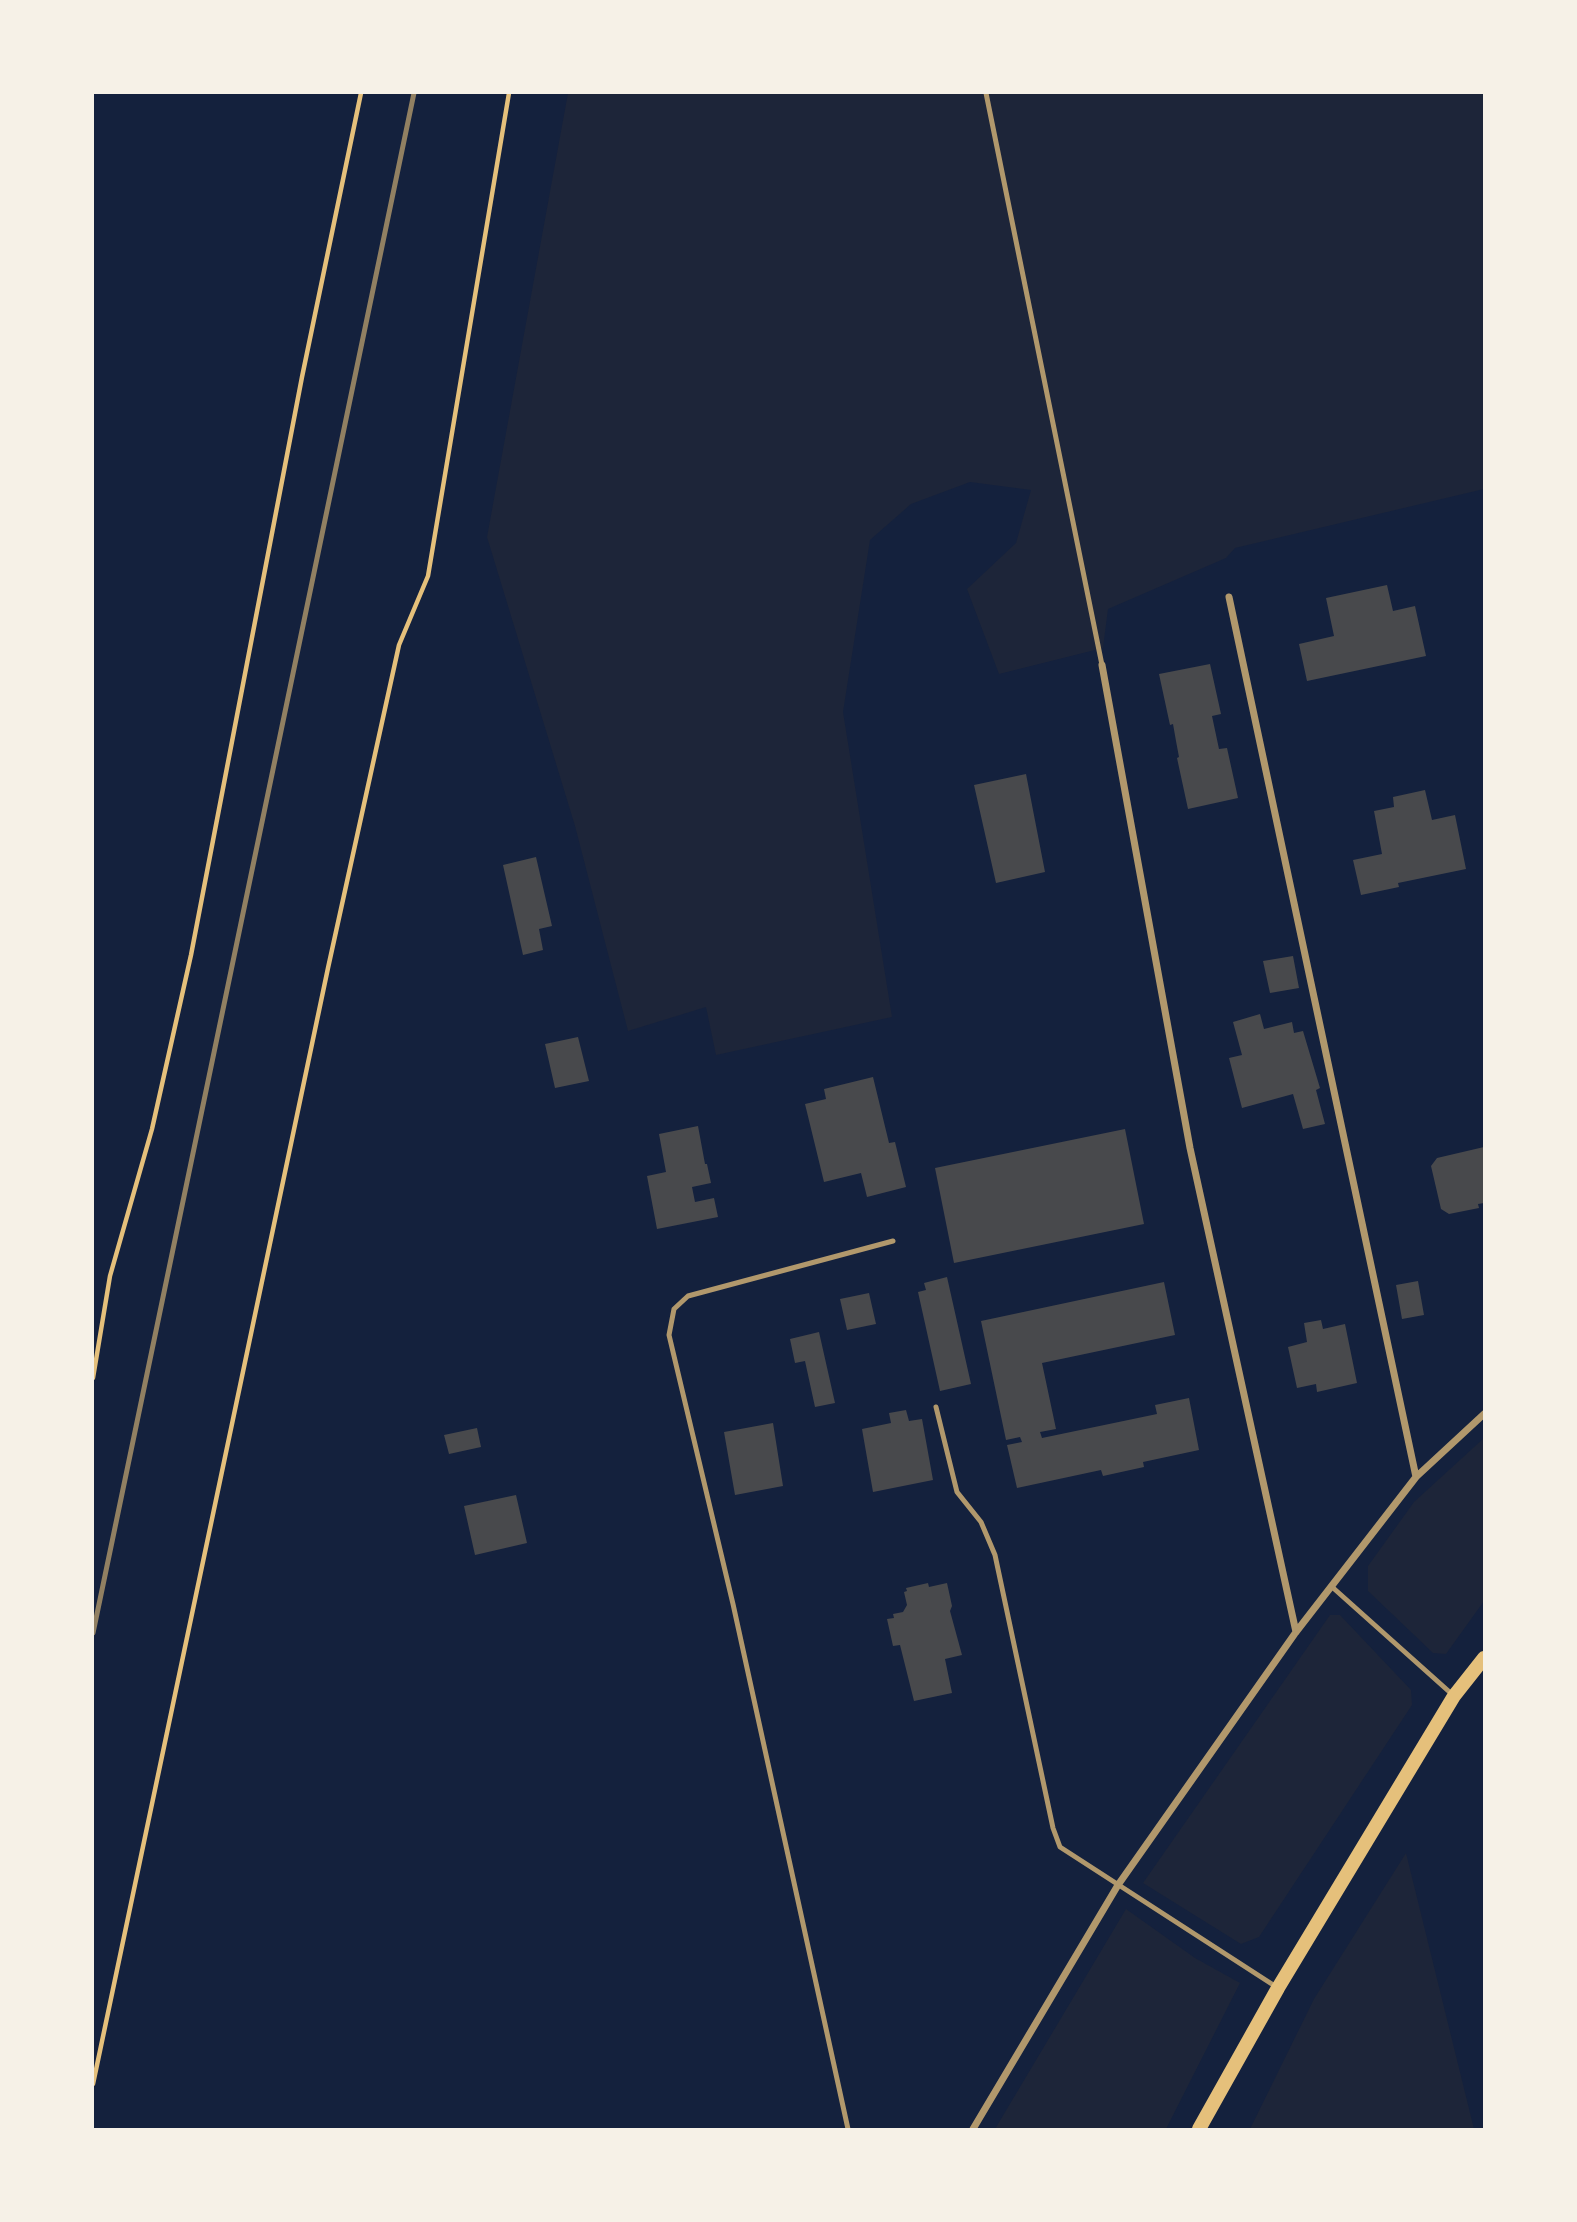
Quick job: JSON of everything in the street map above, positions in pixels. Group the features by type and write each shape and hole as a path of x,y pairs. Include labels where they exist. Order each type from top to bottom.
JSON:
{"main road":[{"path":"1199,2129 1278,1988 1454,1696 1484,1658"}],"street":[{"path":"1228,597 1416,1477"},
{"path":"1102,665 1190,1148 1296,1632"},
{"path":"973,2129 1118,1885 1296,1632 1416,1477 1484,1414"}],"lane":[{"path":"986,93 1102,665"},
{"path":"848,2129 733,1604 669,1335 674,1309 688,1296 893,1241"},
{"path":"936,1407 957,1492 981,1522 995,1555 1052,1828 1060,1847 1278,1988"},
{"path":"1331,1586 1454,1696"}],"path":[{"path":"93,1378 110,1276 152,1129 191,955 302,377 361,93"},
{"path":"93,2084 325,981 399,645 428,576 509,93"}],"shaded area":[{"path":"568,93 1484,93 1484,489 1235,548 1226,558 1108,609 1103,648 999,674 967,589 1016,543 1031,490 970,482 911,504 870,540 843,712 892,1017 716,1055 706,1007 628,1031 575,826 487,537"},
{"path":"1484,1438 1484,1601 1446,1654 1433,1653 1368,1591 1368,1566 1414,1502"},
{"path":"1330,1615 1340,1615 1411,1690 1412,1705 1259,1937 1241,1944 1143,1883"},
{"path":"1406,1853 1474,2129 1250,2129 1314,1999"},
{"path":"1126,1909 1195,1958 1240,1983 1166,2129 995,2129"}],"building":[{"path":"1387,585 1393,611 1415,606 1426,656 1307,681 1299,644 1334,636 1326,598"},
{"path":"1210,664 1221,714 1212,716 1219,749 1227,748 1238,798 1188,809 1173,724 1170,725 1159,674"},
{"path":"1026,774 1045,872 996,883 974,785"},
{"path":"1425,790 1432,820 1455,815 1466,869 1398,883 1399,887 1361,895 1353,860 1382,854 1374,811 1394,807 1393,797"},
{"path":"536,857 552,926 539,929 543,950 523,955 503,865"},
{"path":"1293,956 1299,988 1270,993 1263,961"},
{"path":"1260,1014 1264,1029 1292,1022 1294,1033 1303,1031 1320,1088 1316,1090 1325,1124 1303,1129 1293,1094 1242,1108 1229,1058 1242,1055 1233,1022"},
{"path":"578,1037 589,1081 555,1088 545,1044"},
{"path":"873,1077 889,1143 895,1142 906,1187 867,1197 861,1173 824,1182 805,1104 826,1099 824,1089"},
{"path":"698,1126 711,1183 692,1187 695,1202 714,1198 718,1217 657,1229 647,1176 666,1172 659,1134"},
{"path":"1125,1129 1144,1224 954,1263 935,1168"},
{"path":"1484,1147 1484,1203 1478,1204 1479,1208 1449,1214 1441,1209 1431,1166 1437,1158"},
{"path":"947,1277 971,1384 940,1391 918,1292 926,1290 924,1283"},
{"path":"1418,1281 1424,1315 1402,1319 1396,1285"},
{"path":"1164,1282 1175,1335 1042,1363 1056,1429 1040,1432 1042,1438 1157,1414 1155,1405 1189,1398 1199,1450 1143,1462 1144,1467 1103,1476 1101,1470 1017,1488 1007,1445 1022,1442 1020,1437 1006,1440 981,1321"},
{"path":"869,1293 876,1324 847,1330 840,1299"},
{"path":"1321,1320 1323,1329 1345,1324 1357,1383 1317,1392 1316,1384 1297,1388 1288,1347 1307,1342 1304,1323"},
{"path":"819,1332 835,1403 815,1407 805,1361 795,1363 790,1339"},
{"path":"906,1410 909,1421 922,1419 933,1480 873,1492 862,1429 891,1423 889,1413"},
{"path":"773,1423 783,1486 735,1495 724,1432"},
{"path":"477,1428 481,1447 449,1454 444,1435"},
{"path":"516,1495 527,1543 475,1555 464,1506"},
{"path":"928,1583 929,1587 947,1583 952,1606 950,1611 962,1655 945,1659 952,1693 914,1701 900,1645 893,1646 887,1619 894,1618 893,1614 903,1612 907,1605 904,1592 907,1591 906,1588"}],"railway":[{"path":"93,1633 414,93"}]}
